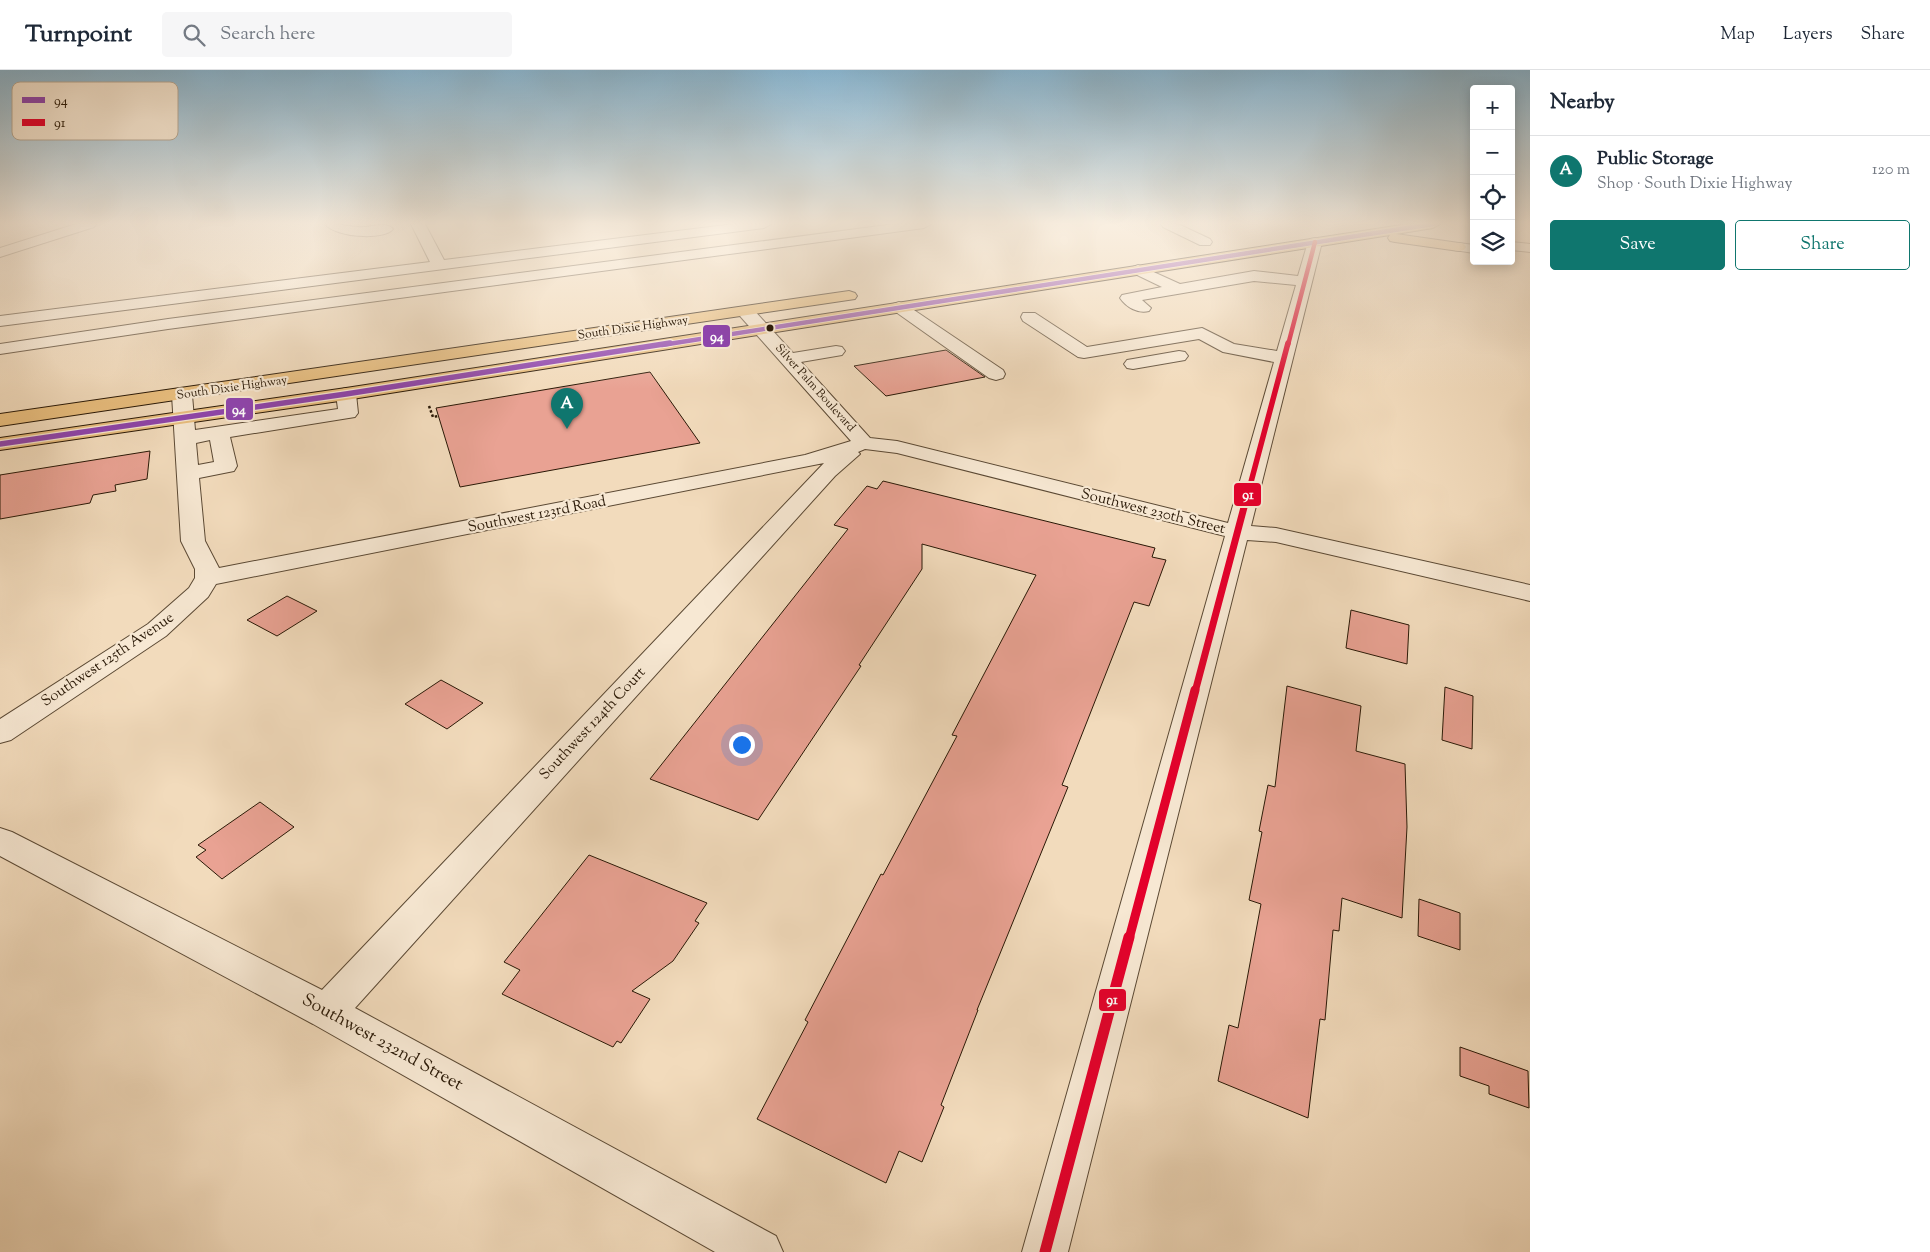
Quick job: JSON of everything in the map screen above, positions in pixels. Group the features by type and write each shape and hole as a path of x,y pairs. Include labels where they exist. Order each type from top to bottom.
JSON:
{"highway":[{"name":"South Dixie Highway","path":"0,444 185,428 275,414 346,394 1081,279"},
{"name":"South Dixie Highway","path":"0,420 182,395 861,294"}],"street":[{"path":"0,321 294,279"},
{"path":"0,349 168,324 507,279"},
{"path":"1157,279 1178,289"},
{"path":"1143,308 1128,298 1236,279"},
{"path":"1045,1252 1304,281 1286,279"},
{"path":"899,307 933,335 996,374"},
{"name":"Silver Palm Boulevard","path":"746,312 864,443"},
{"path":"1029,316 1084,353 1202,333 1229,348 1284,358"},
{"path":"1133,364 1229,348"},
{"path":"789,359 836,351"},
{"path":"182,395 193,541 206,569 206,578"},
{"path":"185,428 218,432 275,414"},
{"path":"187,474 226,466 218,432"},
{"name":"Southwest 230th Street","path":"864,443 897,447 1238,532 1276,535 1530,593"},
{"name":"Southwest 123rd Road","path":"206,578 742,475 809,461 864,443"},
{"name":"Southwest 124th Court","path":"327,1012 827,471 864,443"},
{"path":"742,475 764,476 779,480 788,486 798,503"},
{"name":"Southwest 125th Avenue","path":"0,733 157,630 199,592 206,578"},
{"name":"Southwest 232nd Street","path":"0,841 327,1012 760,1252"}],"path":[{"path":"428,403 433,417 438,416"}],"building":[{"path":"946,350 985,377 886,396 854,366"},
{"path":"650,372 700,443 460,487 436,408"},
{"path":"150,451 147,479 115,485 116,491 93,495 90,503 0,519 0,475"},
{"path":"883,481 1155,548 1152,557 1166,560 1149,606 1134,602 1062,785 1068,787 977,1010 941,1105 944,1107 922,1162 899,1151 886,1183 757,1119 808,1022 805,1020 881,874 883,875 957,736 952,735 1036,575 922,544 922,569 859,665 861,666 758,820 650,779 848,529 834,525 867,486 877,489"},
{"path":"287,596 317,611 277,636 247,620"},
{"path":"1351,610 1409,625 1407,664 1346,648"},
{"path":"441,680 483,703 447,729 405,704"},
{"path":"1287,686 1361,706 1356,751 1405,764 1407,827 1402,918 1342,898 1339,931 1333,930 1325,1020 1320,1019 1308,1118 1218,1081 1229,1025 1238,1028 1261,904 1249,900 1262,832 1259,831 1268,785 1275,787"},
{"path":"1445,687 1473,696 1472,749 1442,740"},
{"path":"260,802 294,827 222,879 196,857 206,850 198,845"},
{"path":"589,855 707,903 695,921 699,923 673,961 632,991 650,999 621,1043 617,1041 613,1047 502,994 520,970 504,962"},
{"path":"1419,899 1460,913 1460,950 1418,936"},
{"path":"1460,1047 1528,1071 1529,1108 1489,1094 1489,1086 1460,1076"}],"transit line":[{"name":"94","path":"0,444 346,394 1080,279"},
{"name":"91","path":"1045,1252 1305,279"}],"place":[{"name":"Public Storage","path":"567,429"}]}
